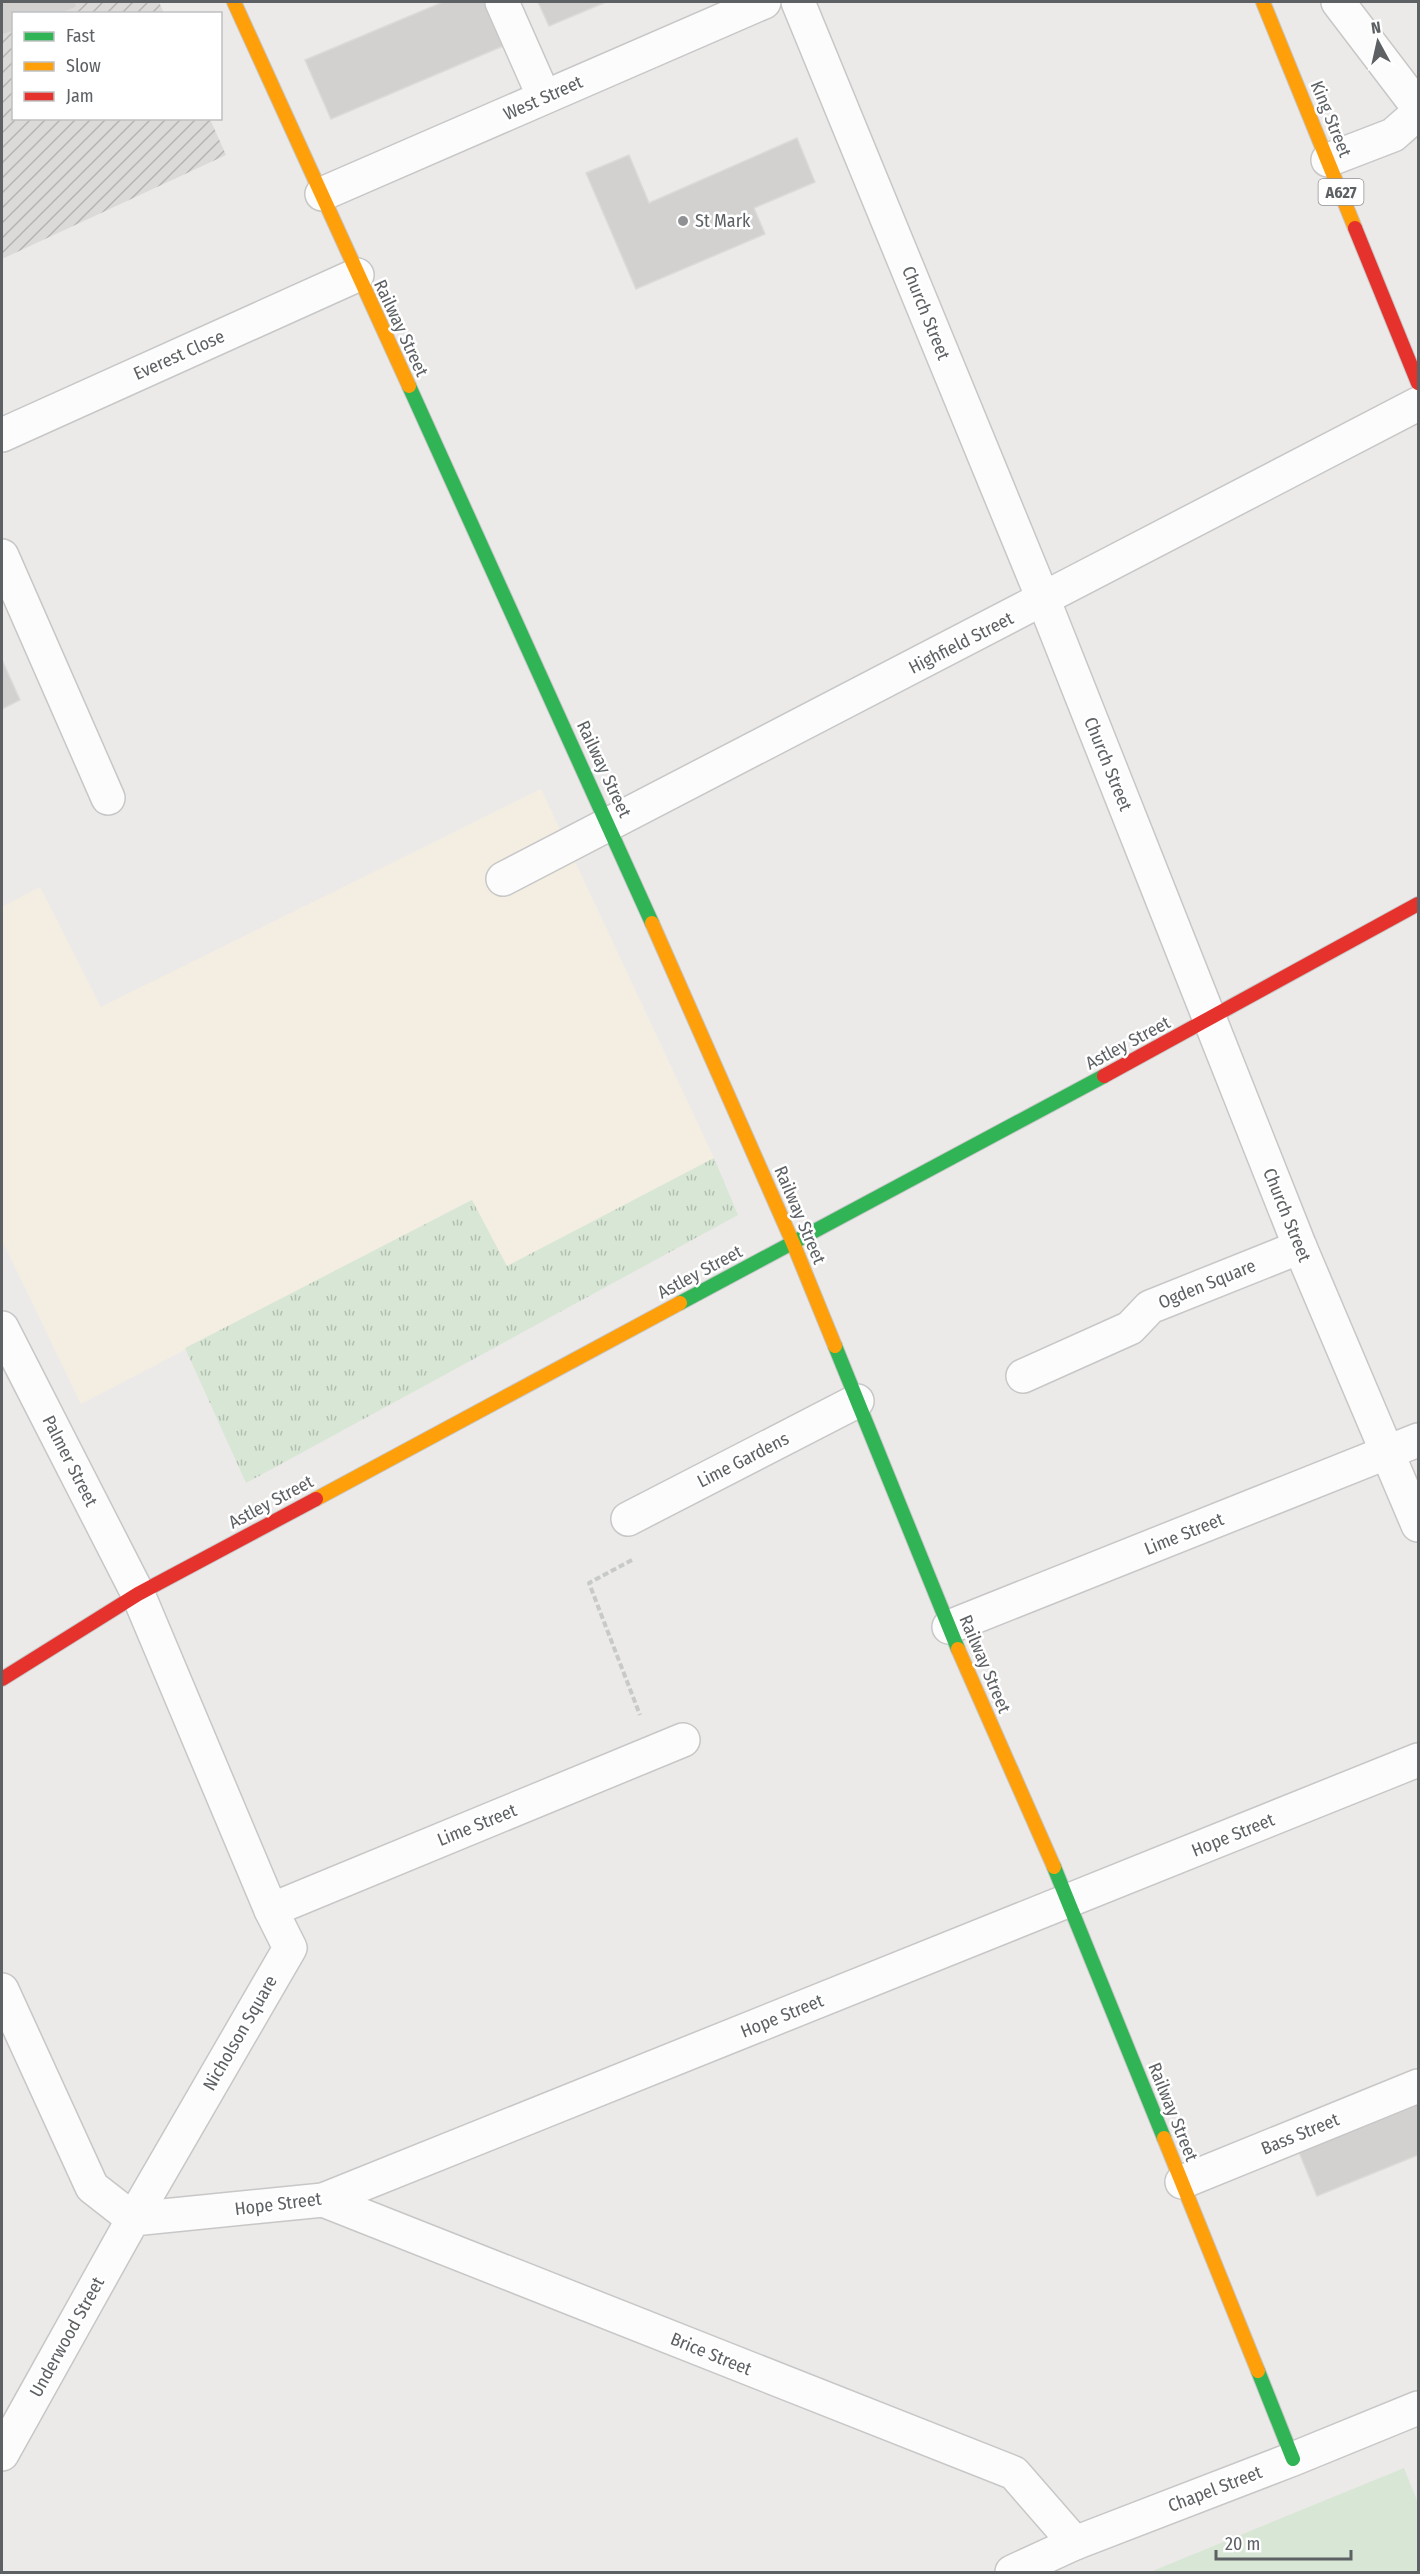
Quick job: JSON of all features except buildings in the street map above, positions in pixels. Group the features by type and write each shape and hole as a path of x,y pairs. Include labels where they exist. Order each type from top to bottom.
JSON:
{"street":[{"name":"Railway Street","path":"234,2 609,824 793,1242 949,1627 1068,1901 1293,2459"},
{"path":"502,2 544,97"},
{"name":"West Street","path":"322,194 764,2"},
{"name":"Church Street","path":"798,2 1044,601 1300,1247 1419,1525"},
{"name":"King Street","path":"1263,2 1419,383"},
{"path":"1338,2 1419,107"},
{"path":"1328,160 1393,135 1419,113"},
{"name":"Everest Close","path":"2,435 357,275"},
{"name":"Highfield Street","path":"503,879 1044,601 1419,404"},
{"path":"2,556 108,798"},
{"name":"Astley Street","path":"2,1679 138,1594 1209,1020 1419,904"},
{"name":"Ogden Square","path":"1023,1376 1130,1329 1150,1307 1300,1247"},
{"name":"Palmer Street","path":"2,1328 138,1594"},
{"name":"Lime Gardens","path":"628,1519 857,1401"},
{"name":"Lime Street","path":"949,1627 1419,1440"},
{"name":"Nicholson Square","path":"133,2219 290,1948 271,1910 138,1594"},
{"name":"Lime Street","path":"271,1910 668,1746"},
{"name":"Hope Street","path":"133,2219 323,2200 1419,1760"},
{"path":"2,1990 92,2187 133,2219"},
{"name":"Bass Street","path":"1182,2182 1419,2086"},
{"name":"Brice Street","path":"323,2200 1014,2473 1075,2543"},
{"name":"Underwood Street","path":"2,2454 133,2219"},
{"name":"Chapel Street","path":"1012,2572 1075,2543 1419,2408"}],"path":[{"path":"641,1556 589,1583 668,1746"}],"shaded area":[{"path":"2,2 159,2 164,12 12,12 12,120 210,120 226,155 2,259"},
{"path":"541,789 714,1158 507,1267 471,1200 81,1404 2,1240 2,907 40,887 101,1007"}],"green space":[{"path":"714,1158 738,1215 246,1483 185,1348 472,1200 507,1266"},
{"path":"1404,2468 1418,2503 1418,2572 1150,2572"}],"traffic: fast":[{"path":"409,386 652,923"},
{"path":"680,1303 1104,1076"},
{"path":"835,1346 958,1649"},
{"path":"1054,1867 1164,2138"},
{"path":"1258,2371 1293,2459"}],"traffic: slow":[{"path":"234,2 409,386"},
{"path":"1263,2 1355,228"},
{"path":"652,923 793,1243 835,1346"},
{"path":"316,1499 680,1303"},
{"path":"958,1649 1054,1867"},
{"path":"1164,2138 1258,2371"}],"traffic: jam":[{"path":"1355,228 1418,383"},
{"path":"1104,1076 1418,904"},
{"path":"2,1679 138,1594 316,1499"}],"place":[{"name":"St Mark","path":"683,221"}]}
